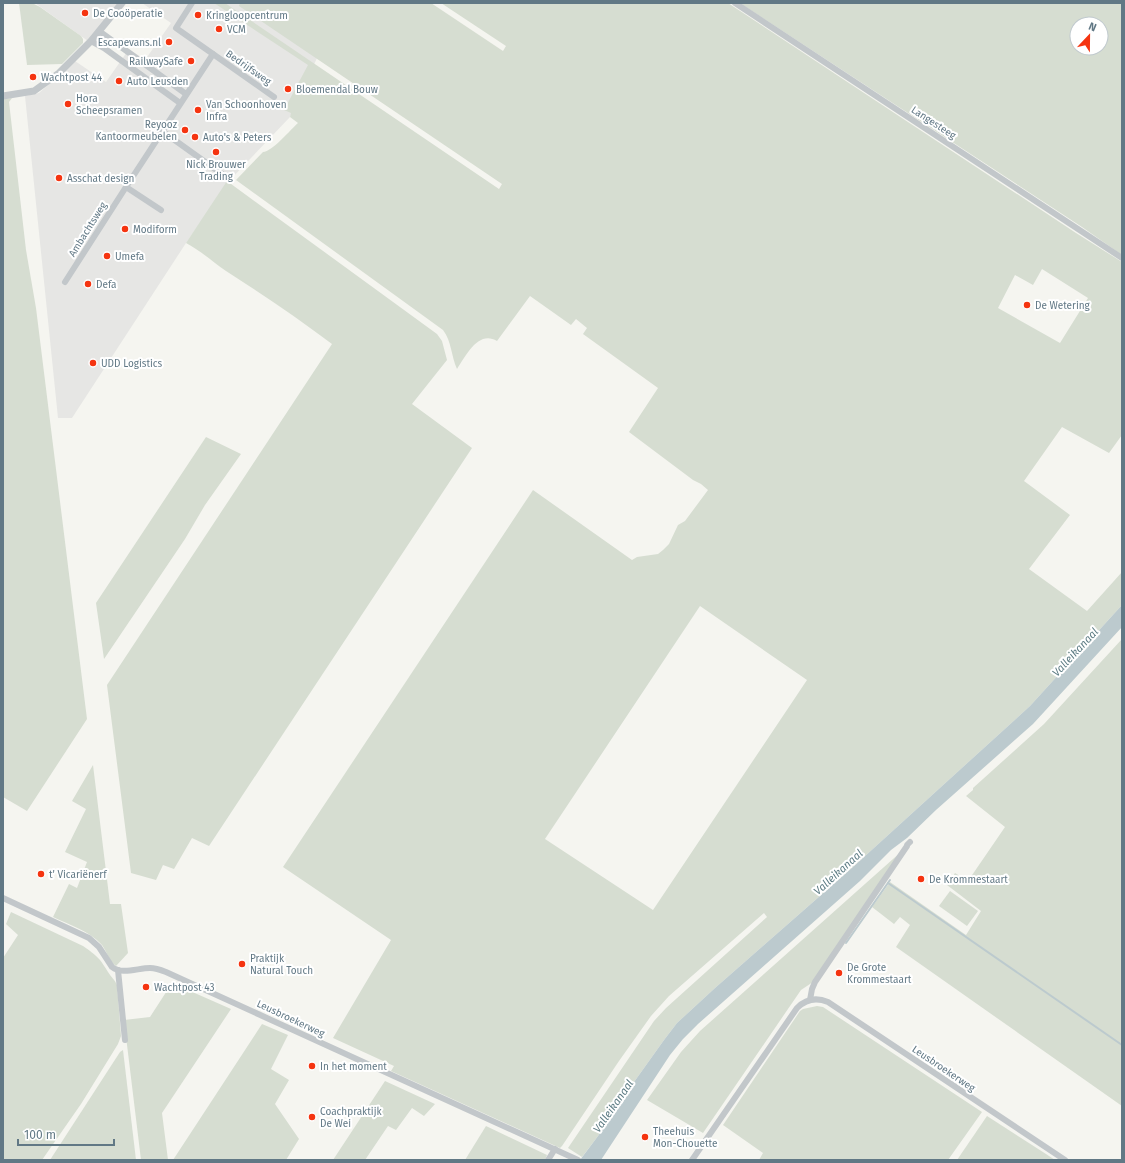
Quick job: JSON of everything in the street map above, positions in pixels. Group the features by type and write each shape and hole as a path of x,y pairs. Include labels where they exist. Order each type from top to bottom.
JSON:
{"street":[{"path":"3,96 31,92 40,88 68,65 100,31 122,3"},
{"name":"Bedrijfsweg","path":"192,3 176,28 274,97"},
{"name":"Langesteeg","path":"735,3 1122,258"},
{"path":"100,31 186,94"},
{"path":"91,41 104,48 180,103"},
{"name":"Bedrijfsweg","path":"186,94 213,54"},
{"name":"Ambachtsweg","path":"65,282 186,94"},
{"path":"162,131 228,179"},
{"path":"126,186 161,210"},
{"path":"692,1160 796,1008 803,1002 810,1000 814,982 892,870 908,843"},
{"path":"3,898 89,938 99,946 112,967 118,970 125,1040"},
{"name":"Leusbroekerweg","path":"118,970 150,968 166,972 578,1160"},
{"name":"Leusbroekerweg","path":"810,1000 828,1002 1065,1160"},
{"path":"548,1160 554,1149"}],"shaded area":[{"path":"19,3 32,3 40,7 81,36 83,43 62,64 27,65"},
{"path":"35,3 124,3 88,41"},
{"path":"142,3 240,3 317,58 290,117 229,181 186,243 72,418 58,418 25,96 39,93 75,61 106,82 129,49 145,60 171,23"},
{"path":"214,3 225,3 499,189 502,184 239,6 240,3 431,3 503,51 506,46 441,3 728,3 1122,262 1122,435 1109,453 1062,427 1024,481 1070,515 1029,569 1087,611 1122,572 1122,605 1030,706 853,867 677,1023 582,1157 568,1148 654,1021 666,1008 767,917 764,913 669,996 651,1016 560,1148 391,1071 394,1066 333,1038 391,940 283,867 533,490 632,560 637,557 658,554 663,550 669,544 678,525 685,521 708,490 629,432 658,388 583,334 587,328 576,319 571,325 530,296 497,341 484,339 478,342 473,346 457,369 450,344 443,330 236,180 263,152 267,151 276,144 298,123 290,117 291,113 284,110 308,65","holes":["1042,269 1088,298 1060,343 998,308 1015,275 1033,285","700,606 807,680 653,910 545,839"]},
{"path":"740,3 1122,3 1122,255 1082,227"},
{"path":"12,98 9,102 26,250 36,308 87,719 27,811 3,797 3,99"},
{"path":"227,181 437,334 442,341 447,360 412,404 472,448 209,846 192,838 174,869 163,865 156,880 131,873 107,685 332,344 186,243"},
{"path":"206,437 241,454 205,505 185,539 104,659 96,603"},
{"path":"1122,605 1122,627 1033,724 936,810 907,838 891,850 860,881 698,1024 670,1055 601,1160 580,1160 677,1023 853,867 1030,706"},
{"path":"1122,639 1122,1106 896,947 910,925 900,917 894,924 872,907 890,882 966,935 981,911 947,885 955,873 968,881 1005,827 966,796 1044,724"},
{"path":"93,765 110,904 121,904 128,953 116,966 97,940 79,929 53,917 69,884 77,888 87,862 65,852 86,809 72,801"},
{"path":"902,851 813,982 801,990 703,1133 647,1100 681,1052 700,1031"},
{"path":"950,891 978,911 967,926 939,906"},
{"path":"11,912 83,946 100,960 117,985 121,1036 118,1044 81,1104 42,1160 3,1160 3,958 18,935 6,924"},
{"path":"172,983 231,1009 162,1113 168,1160 141,1160 124,1020 150,1017"},
{"path":"817,1006 823,1007 982,1112 948,1160 759,1160 763,1153 723,1125 800,1011"},
{"path":"262,1024 288,1035 271,1069 289,1080 275,1104 299,1139 286,1160 173,1160"},
{"path":"123,1050 136,1160 50,1160 120,1052"},
{"path":"385,1081 435,1104 424,1116 412,1108 396,1130 388,1126 365,1160 333,1160"},
{"path":"987,1116 1046,1154 1055,1160 957,1160"},
{"path":"486,1126 547,1155 545,1160 465,1160"}],"waterway":[{"path":"846,943 890,880"},
{"path":"888,883 1122,1045"}],"place":[{"name":"De Cooöperatie","path":"85,13"},
{"name":"Kringloopcentrum","path":"198,15"},
{"name":"VCM","path":"219,29"},
{"name":"Escapevans.nl","path":"169,42"},
{"name":"RailwaySafe","path":"191,61"},
{"name":"Wachtpost 44","path":"33,77"},
{"name":"Auto Leusden","path":"119,81"},
{"name":"Bloemendal Bouw","path":"288,89"},
{"name":"Hora Scheepsramen","path":"68,104"},
{"name":"Van Schoonhoven Infra","path":"198,110"},
{"name":"Reyooz Kantoormeubelen","path":"185,130"},
{"name":"Auto's & Peters","path":"195,137"},
{"name":"Nick Brouwer Trading","path":"216,152"},
{"name":"Asschat design","path":"59,178"},
{"name":"Modiform","path":"125,229"},
{"name":"Umefa","path":"107,256"},
{"name":"Defa","path":"88,284"},
{"name":"De Wetering","path":"1027,305"},
{"name":"UDD Logistics","path":"93,363"},
{"name":"t’ Vicariënerf","path":"41,874"},
{"name":"De Krommestaart","path":"921,879"},
{"name":"Praktijk Natural Touch","path":"242,964"},
{"name":"De Grote Krommestaart","path":"839,973"},
{"name":"Wachtpost 43","path":"146,987"},
{"name":"In het moment","path":"312,1066"},
{"name":"Coachpraktijk De Wei","path":"312,1117"},
{"name":"Theehuis Mon-Chouette","path":"645,1137"}],"water label":[{"name":"Valleikanaal","path":"1075,652"},
{"name":"Valleikanaal","path":"838,872"},
{"name":"Valleikanaal","path":"613,1106"}]}
